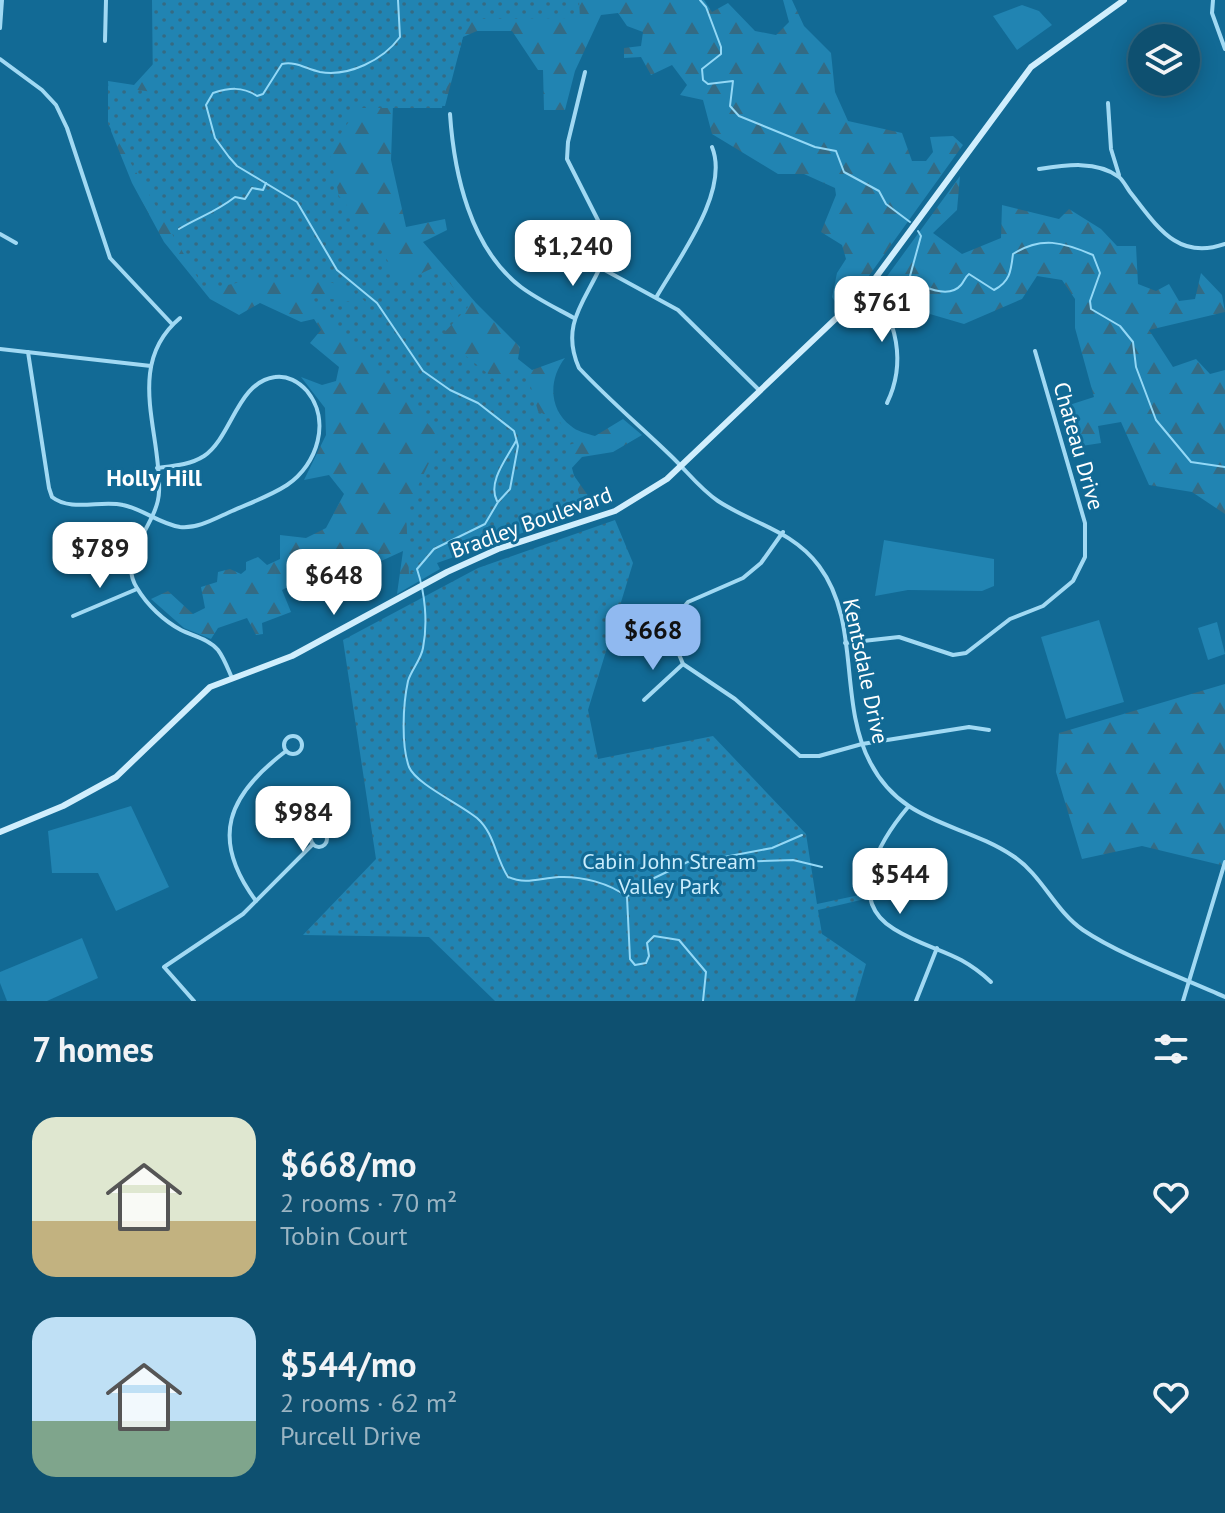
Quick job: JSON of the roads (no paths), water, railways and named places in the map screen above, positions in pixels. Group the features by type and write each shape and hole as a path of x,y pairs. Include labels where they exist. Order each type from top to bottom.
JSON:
{"main road":[{"name":"Bradley Boulevard","path":"0,832 63,806 116,777 198,697 232,678 292,656 447,572 522,540 615,511 641,498 681,467 868,288 1031,67 1124,0"}],"street":[{"path":"0,28 2,0"},
{"path":"105,41 106,0"},
{"path":"1213,0 1213,16 1225,49"},
{"path":"0,59 42,90 57,106 110,258 172,324"},
{"path":"450,114 461,186 489,252 521,287 574,318 601,268 606,252 606,232 575,180 567,159 568,142 585,72"},
{"path":"1108,103 1111,149 1120,177 1163,234 1178,245 1200,250 1225,244"},
{"path":"657,296 713,194 717,160 712,147"},
{"path":"1039,169 1084,165 1120,177"},
{"path":"0,234 16,243"},
{"path":"601,268 657,296 690,320 760,391"},
{"path":"868,288 889,312 895,326 895,375 887,403"},
{"path":"180,318 172,324 151,366 148,399 160,490 153,517 132,558 130,571 137,589 169,623 216,648 232,678"},
{"name":"Kentsdale Drive","path":"574,318 571,342 579,368 720,502 783,532 810,556 826,577 840,612 855,721 862,744 878,776 908,807 936,823 1013,856 1033,872 1085,931 1225,997"},
{"path":"0,349 138,362 151,366"},
{"name":"Chateau Drive","path":"845,643 899,637 953,655 966,653 1010,619 1043,606 1073,581 1085,557 1085,523 1035,351"},
{"path":"28,352 52,497 66,504 121,504 180,527 195,526 289,484 302,471 318,441 321,412 294,380 280,376 262,380 250,391 213,448 188,463 157,468"},
{"path":"783,532 761,563 743,578 688,602 678,614 673,640 683,664 735,699 800,756 819,756 862,744 969,727 989,730"},
{"path":"73,616 137,589"},
{"path":"644,700 683,664"},
{"path":"256,901 242,882 233,862 231,824 248,783 286,751 299,752 300,739 287,738 286,751"},
{"path":"908,807 876,851 871,865 871,895 884,922 962,958 991,982"},
{"path":"194,1001 164,967 256,901 313,844"},
{"path":"1183,1001 1225,862"},
{"path":"916,1001 937,948"}],"waterway":[{"path":"398,0 400,37 375,60 354,69 331,73 282,64 263,94 257,96 235,89 213,93 206,105 215,138 237,166 297,202 337,270 377,303 423,371 450,390 478,403 514,431 518,446 510,489 485,524 434,549 417,569 424,598 425,638 422,652 409,677 405,701 404,736 409,767 420,780 483,824 508,877 527,881 559,877 586,879 604,884 627,897 630,959 635,965 646,963 649,956 647,943 654,936 679,940 706,972 703,1001"},
{"path":"700,0 706,7 721,47 721,54 702,69 703,80 708,84 733,81 730,106 739,116 815,147 836,151 844,172 879,191 886,204 910,222"},
{"path":"179,229 235,197 245,199 252,188 263,190 266,183"},
{"path":"918,231 921,236 910,276 927,288 942,291 956,289 969,274 994,290 1009,275 1013,254 1033,245 1062,244 1093,255 1100,273 1090,301 1091,309 1120,326 1133,342 1136,367 1156,420 1191,462 1225,467"},
{"path":"497,501 496,478 516,441"},
{"path":"719,858 772,848 802,835"},
{"path":"628,896 648,881 698,857 734,862 793,860 822,867"}],"district":[{"name":"Holly Hill","path":"154,477"}],"park label":[{"name":"Cabin John Stream Valley Park","path":"669,874"}]}
